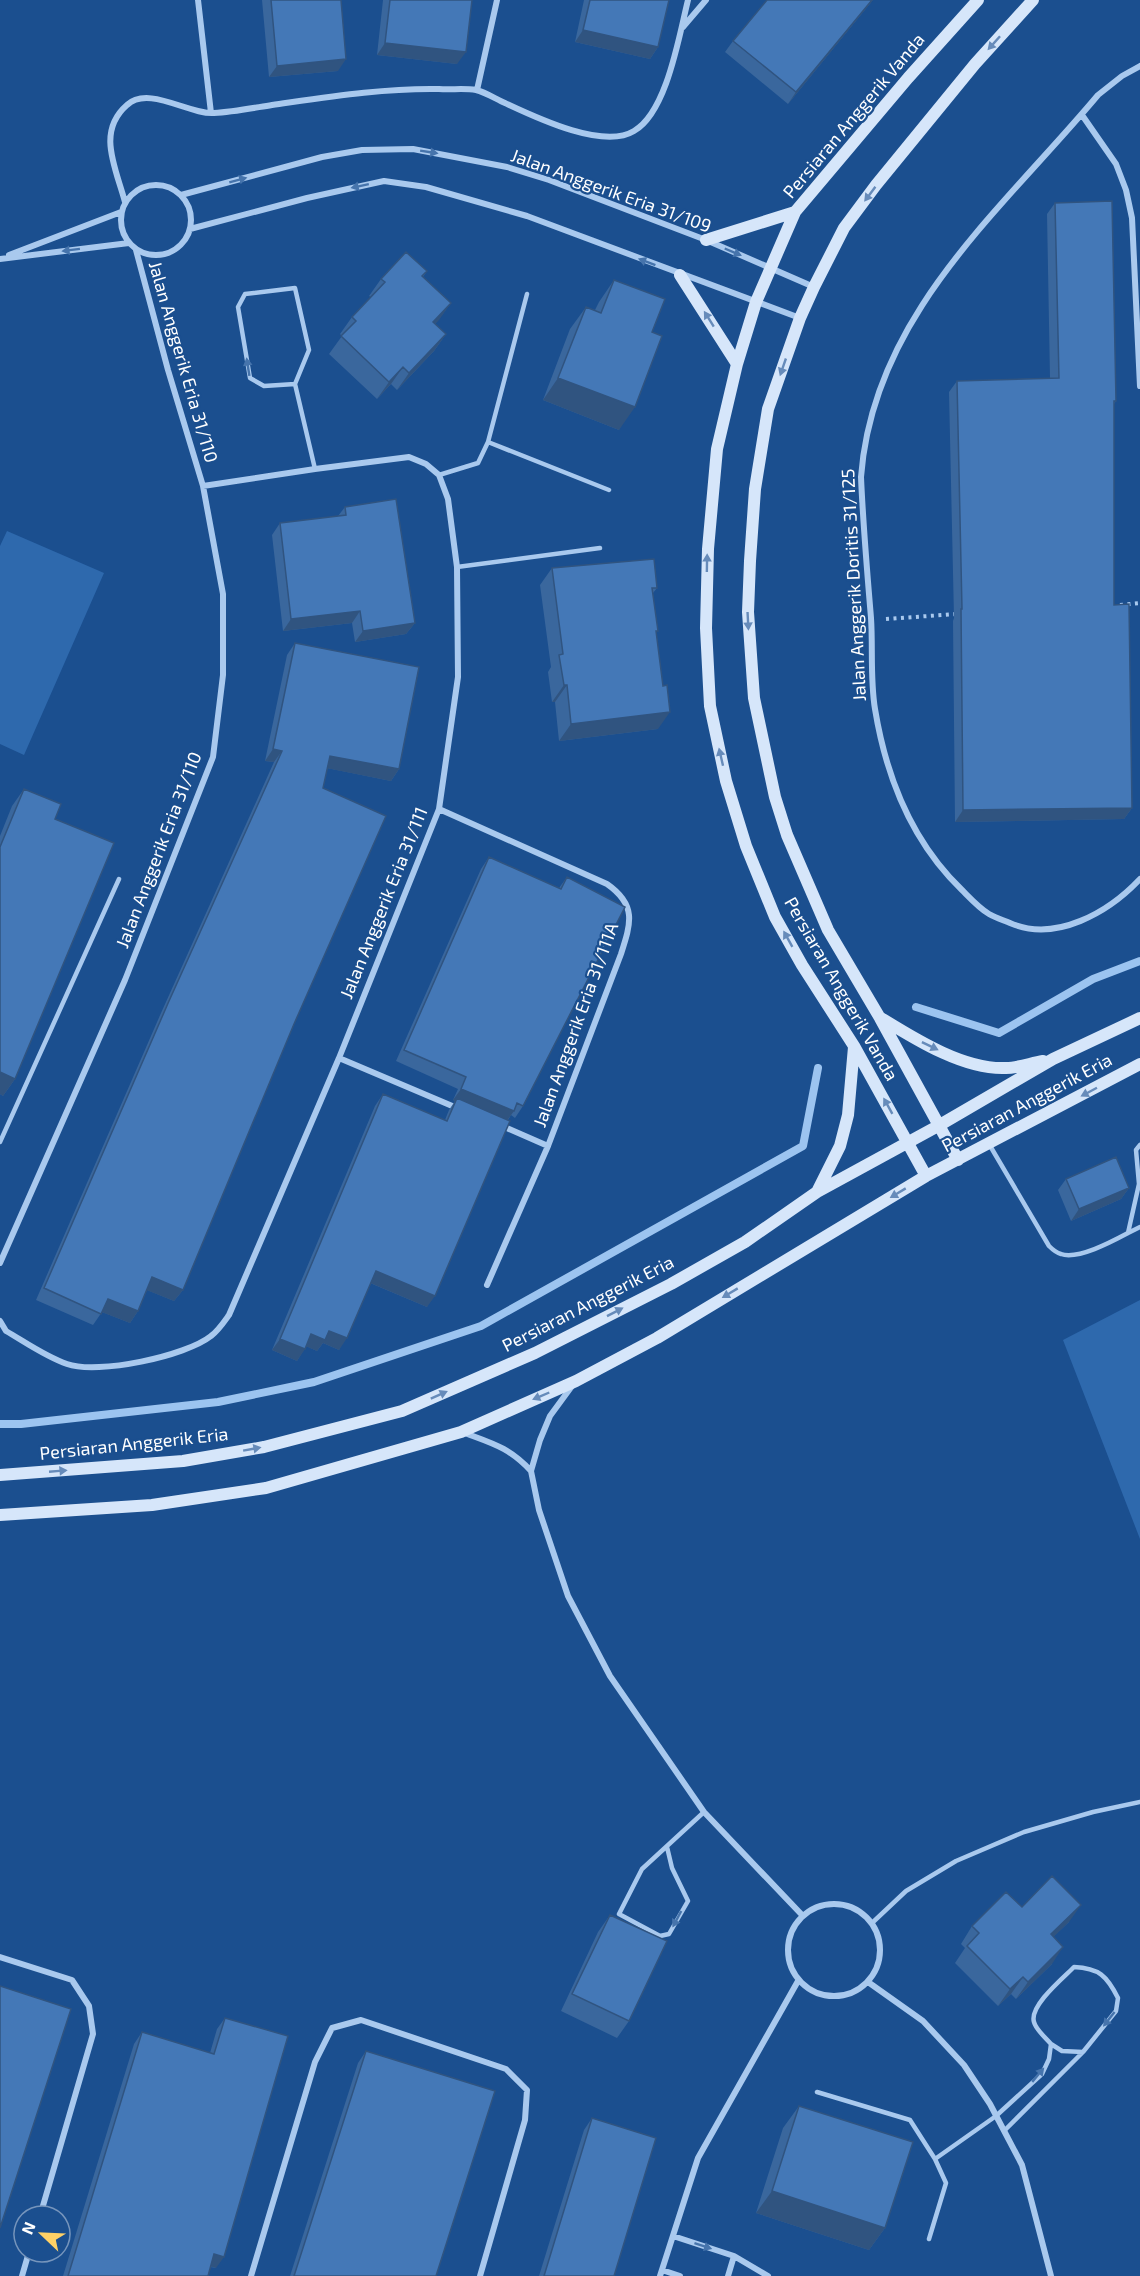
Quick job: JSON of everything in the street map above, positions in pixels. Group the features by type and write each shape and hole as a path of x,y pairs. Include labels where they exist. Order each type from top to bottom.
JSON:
{"main road":[{"name":"Persiaran Anggerik Vanda","path":"926,1176 854,1046 802,965 771,907 746,846 726,781 710,706 706,628 708,549 717,449 737,364 756,303 795,212 908,78 978,0"},
{"name":"Persiaran Anggerik Vanda","path":"958,1160 880,1018 828,930 787,835 765,753 754,698 748,612 755,489 768,409 800,318 844,228 876,185 975,64 1033,0"},
{"path":"706,240 795,212"},
{"path":"680,275 737,364"},
{"path":"880,1018 927,1045 975,1064 1005,1068 1053,1059"},
{"name":"Persiaran Anggerik Eria","path":"0,1475 183,1461 264,1447 402,1411 535,1353 671,1284 745,1242 817,1192 908,1143 1053,1059 1140,1018"},
{"path":"817,1192 840,1146 848,1115 854,1046"},
{"name":"Persiaran Anggerik Eria","path":"0,1515 152,1505 266,1488 461,1432 576,1381 657,1338 926,1176 1140,1064"}],"street":[{"path":"198,0 211,114"},
{"path":"477,90 498,0"},
{"path":"125,202 110,147 110,131 116,116 129,102 147,98 211,114 348,94 408,89 477,90 545,122 584,134 612,137 633,132 649,119 662,97 688,0"},
{"path":"681,30 706,0"},
{"name":"Jalan Anggerik Doritis 31/125","path":"1140,66 1122,76 1098,96 971,238 922,305 898,344 882,382 864,443 861,477 871,620 874,706 884,752 909,820 926,850 944,873 989,914 1021,927 1066,926 1090,917 1122,898 1140,879"},
{"path":"1082,115 1116,164 1126,190 1132,218 1140,386"},
{"name":"Jalan Anggerik Eria 31/109","path":"181,195 322,157 362,150 413,149 507,167 549,180 706,240 814,287"},
{"path":"190,229 307,198 384,181 426,187 506,209 800,318"},
{"path":"152,184 173,188 181,195 190,211 190,229 185,239 169,253 147,255 136,250 122,231 121,212 125,202 141,187 152,184"},
{"path":"0,259 121,212"},
{"path":"0,259 129,243"},
{"name":"Jalan Anggerik Eria 31/110","path":"0,1263 125,980 213,757 223,675 223,594 202,486 136,250"},
{"path":"202,486 409,457 426,464 439,475"},
{"name":"Jalan Anggerik Eria 31/111","path":"0,1321 6,1331 68,1364 94,1368 120,1366 186,1348 211,1336 230,1315 339,1058 439,809 458,677 457,567 448,499 439,475"},
{"name":"Jalan Anggerik Eria 31/111A","path":"439,809 607,884 622,894 629,909 630,927 621,954 548,1146 487,1285"},
{"path":"339,1058 460,1109"},
{"path":"493,1123 548,1146"},
{"path":"576,1381 550,1416 531,1471 539,1510 568,1596 610,1676 704,1812 803,1916"},
{"path":"461,1432 509,1451 531,1471"},
{"path":"832,1903 847,1905 861,1912 873,1923 879,1938 881,1954 877,1969 868,1982 857,1991 844,1996 830,1997 817,1994 798,1981 789,1959 788,1944 793,1928 803,1916 816,1907 832,1903"},
{"path":"0,1957 72,1980 89,2006 93,2034 43,2204"},
{"path":"680,2276 661,2273 698,2158 798,1981"},
{"path":"868,1982 930,2028 964,2065 996,2116 1022,2165 1052,2276"},
{"path":"251,2276 315,2062 332,2028 361,2020 506,2068 527,2090 525,2120 480,2276"},
{"path":"673,2236 734,2256 768,2276"},
{"path":"728,2276 734,2256"}],"lane":[{"path":"295,384 264,386 250,378 238,307 245,294 295,288 309,350 295,384 315,469"},
{"path":"439,475 478,464 488,442 527,294"},
{"path":"488,442 609,490"},
{"path":"457,567 600,548"},
{"path":"0,1142 119,879"},
{"path":"989,1144 1049,1246 1061,1254 1076,1254 1111,1243 1140,1227"},
{"path":"1128,1233 1139,1184 1136,1150 1140,1145"},
{"path":"873,1923 906,1891 956,1861 1024,1832 1093,1812 1140,1802"},
{"path":"667,1846 672,1868 687,1901 669,1934 660,1936 620,1914 642,1869 667,1846 704,1812"},
{"path":"1004,2131 1083,2052 1116,2011 1118,1998 1109,1981 1092,1968 1074,1967 1039,2004 1033,2013 1034,2024 1051,2044 1062,2051 1083,2052"},
{"path":"935,2159 996,2116 1041,2074 1049,2059 1051,2044"},
{"path":"817,2092 910,2120 935,2159 946,2183 929,2238"}],"path":[{"path":"1117,605 1140,603"},
{"path":"871,620 964,614"}],"shaded area":[{"path":"7,531 104,573 24,755 0,744 0,546"},
{"path":"1140,1300 1140,1539 1063,1340"}],"building":[{"path":"271,0 341,0 346,59 277,66"},
{"path":"390,0 472,0 466,52 385,43"},
{"path":"590,0 669,0 658,47 583,30"},
{"path":"767,0 872,0 796,92 733,41"},
{"path":"1112,201 1116,401 1114,401 1114,605 1129,604 1132,808 963,810 962,609 957,381 1059,378 1055,203"},
{"path":"406,252 427,271 422,276 451,303 433,322 446,334 409,373 403,367 389,382 341,336 356,321 352,317 385,282 381,279"},
{"path":"614,280 665,299 652,332 662,336 635,407 558,378 586,307 601,313"},
{"path":"396,499 415,623 363,631 360,611 291,619 280,523 346,515 345,507"},
{"path":"654,559 657,588 652,588 658,631 656,631 663,686 667,685 670,712 571,724 567,685 564,685 559,655 563,654 552,568"},
{"path":"295,643 419,667 399,769 330,756 323,788 386,816 294,1024 183,1290 152,1277 138,1311 108,1299 101,1314 44,1288 169,1001 282,751 273,749"},
{"path":"24,789 61,804 55,819 114,843 15,1079 0,1072 0,847"},
{"path":"489,857 561,889 567,877 625,907 523,1106 517,1103 514,1111 461,1089 466,1077 404,1050"},
{"path":"383,1094 447,1121 457,1098 510,1121 435,1296 376,1271 347,1338 329,1331 325,1340 311,1334 305,1349 280,1339"},
{"path":"1116,1157 1129,1188 1079,1209 1066,1179"},
{"path":"1052,1876 1081,1905 1051,1934 1063,1947 1028,1982 1023,1977 1010,1989 967,1946 979,1933 972,1926 1006,1892 1022,1907"},
{"path":"610,1915 667,1941 629,2021 572,1994"},
{"path":"0,1986 71,2009 0,2228"},
{"path":"225,2018 288,2036 224,2257 214,2254 208,2276 68,2276 142,2032 214,2054"},
{"path":"366,2051 495,2091 436,2276 294,2276"},
{"path":"799,2106 913,2142 885,2228 772,2191"},
{"path":"592,2118 656,2138 614,2276 544,2276"}],"waterway":[{"path":"916,1007 999,1033 1093,979 1140,961"},
{"path":"0,1424 21,1424 218,1402 314,1382 481,1326 803,1146 818,1068"}]}
